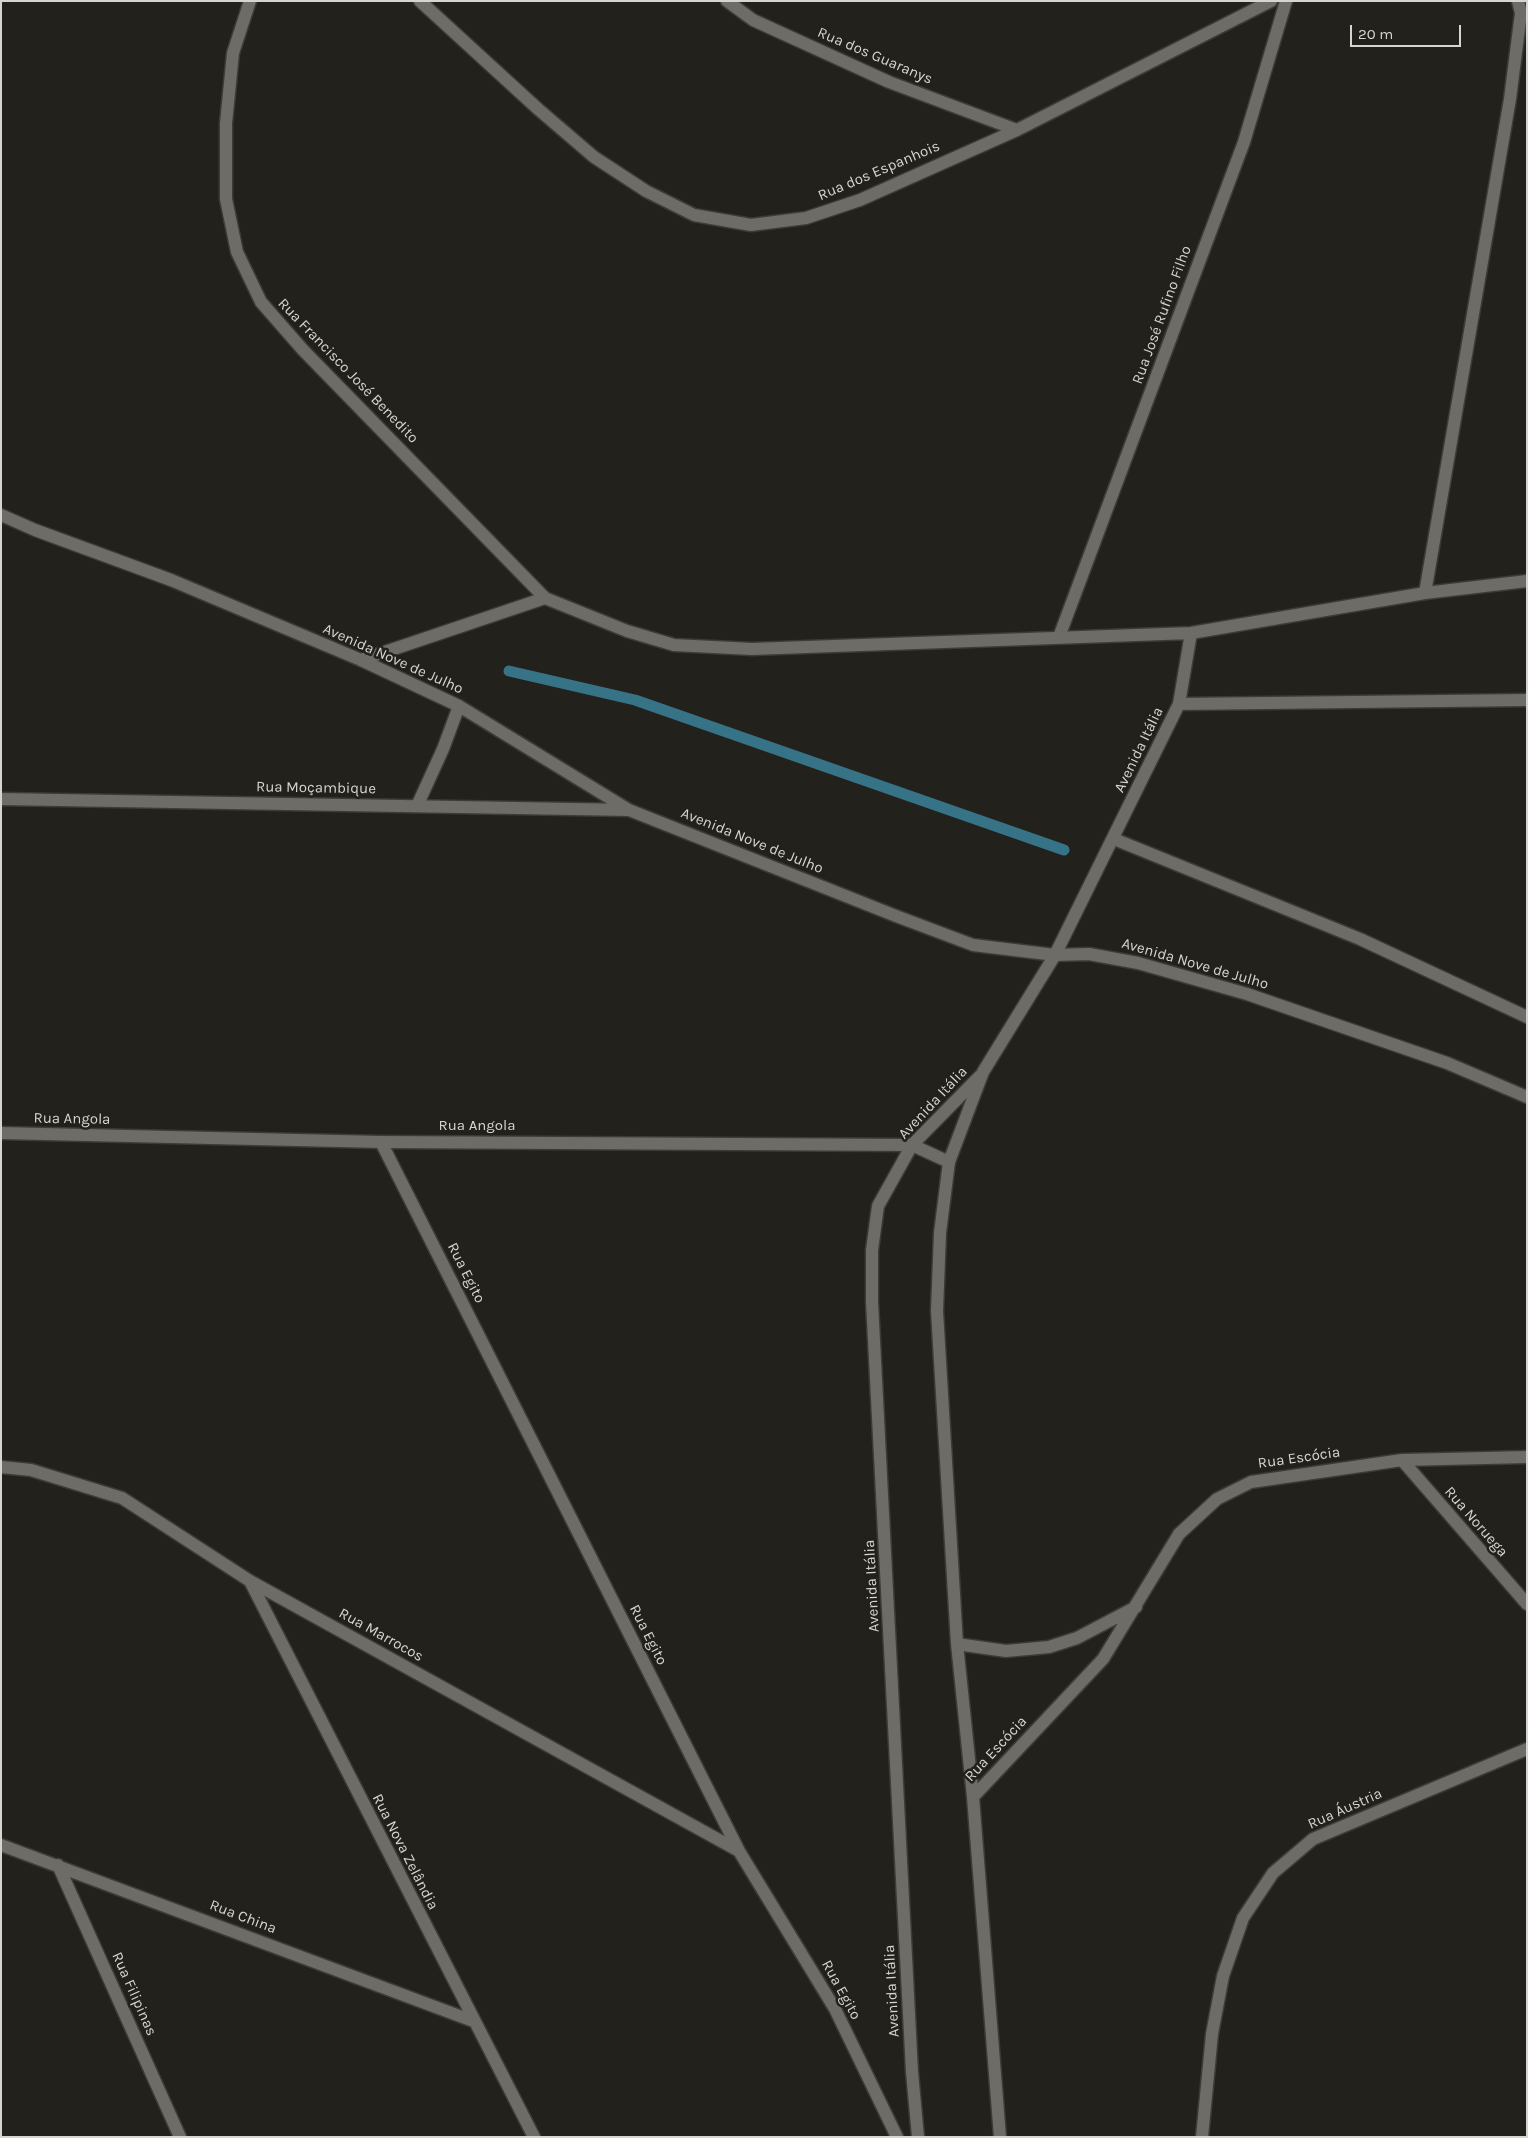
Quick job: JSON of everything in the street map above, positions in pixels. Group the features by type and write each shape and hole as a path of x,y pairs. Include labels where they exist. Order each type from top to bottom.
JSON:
{"street":[{"name":"Rua Francisco José Benedito","path":"250,1 233,53 226,123 226,199 237,252 261,302 303,350 545,598"},
{"name":"Rua dos Espanhois","path":"420,1 594,157 646,192 694,215 751,224 806,218 860,200 1017,130 1271,1"},
{"name":"Rua dos Guaranys","path":"726,1 753,20 888,82 1017,130"},
{"name":"Rua José Rufino Filho","path":"1059,637 1244,142 1286,1"},
{"path":"1425,592 1510,99 1521,12 1518,1"},
{"name":"Avenida Nove de Julho","path":"1,516 171,580 361,660 459,706 629,810 896,916 973,945 1055,955 1089,954 1138,963 1247,994 1447,1062 1527,1097"},
{"path":"361,660 545,598 627,631 674,645 752,649 1191,632 1425,592 1527,581"},
{"name":"Avenida Itália","path":"1000,2137 973,1797 957,1644 937,1310 940,1233 949,1162 984,1072 1055,955 1179,704 1191,632"},
{"path":"1179,704 1527,700"},
{"path":"417,806 443,749 459,706"},
{"name":"Rua Moçambique","path":"1,799 629,810"},
{"path":"1114,838 1360,939 1527,1017"},
{"name":"Avenida Itália","path":"918,2137 912,2072 872,1302 872,1250 878,1206 912,1146 984,1072"},
{"name":"Rua Angola","path":"1,1133 381,1142 912,1146 949,1162"},
{"name":"Rua Egito","path":"381,1142 739,1851 835,2009 897,2137"},
{"name":"Rua Escócia","path":"973,1797 1103,1659 1136,1608 1179,1534 1218,1500 1251,1482 1402,1460 1527,1457"},
{"name":"Rua Noruega","path":"1402,1460 1527,1604"},
{"name":"Rua Marrocos","path":"1,1467 31,1470 122,1498 250,1581 739,1851"},
{"name":"Rua Nova Zelândia","path":"250,1581 473,2022 534,2137"},
{"path":"957,1644 1006,1651 1049,1647 1077,1638 1136,1608"},
{"name":"Rua Áustria","path":"1202,2137 1212,2034 1223,1976 1243,1918 1273,1873 1313,1839 1527,1749"},
{"name":"Rua China","path":"1,1844 473,2022"},
{"name":"Rua Filipinas","path":"58,1865 180,2137"}],"waterway":[{"path":"509,671 635,700 1064,850"}]}
